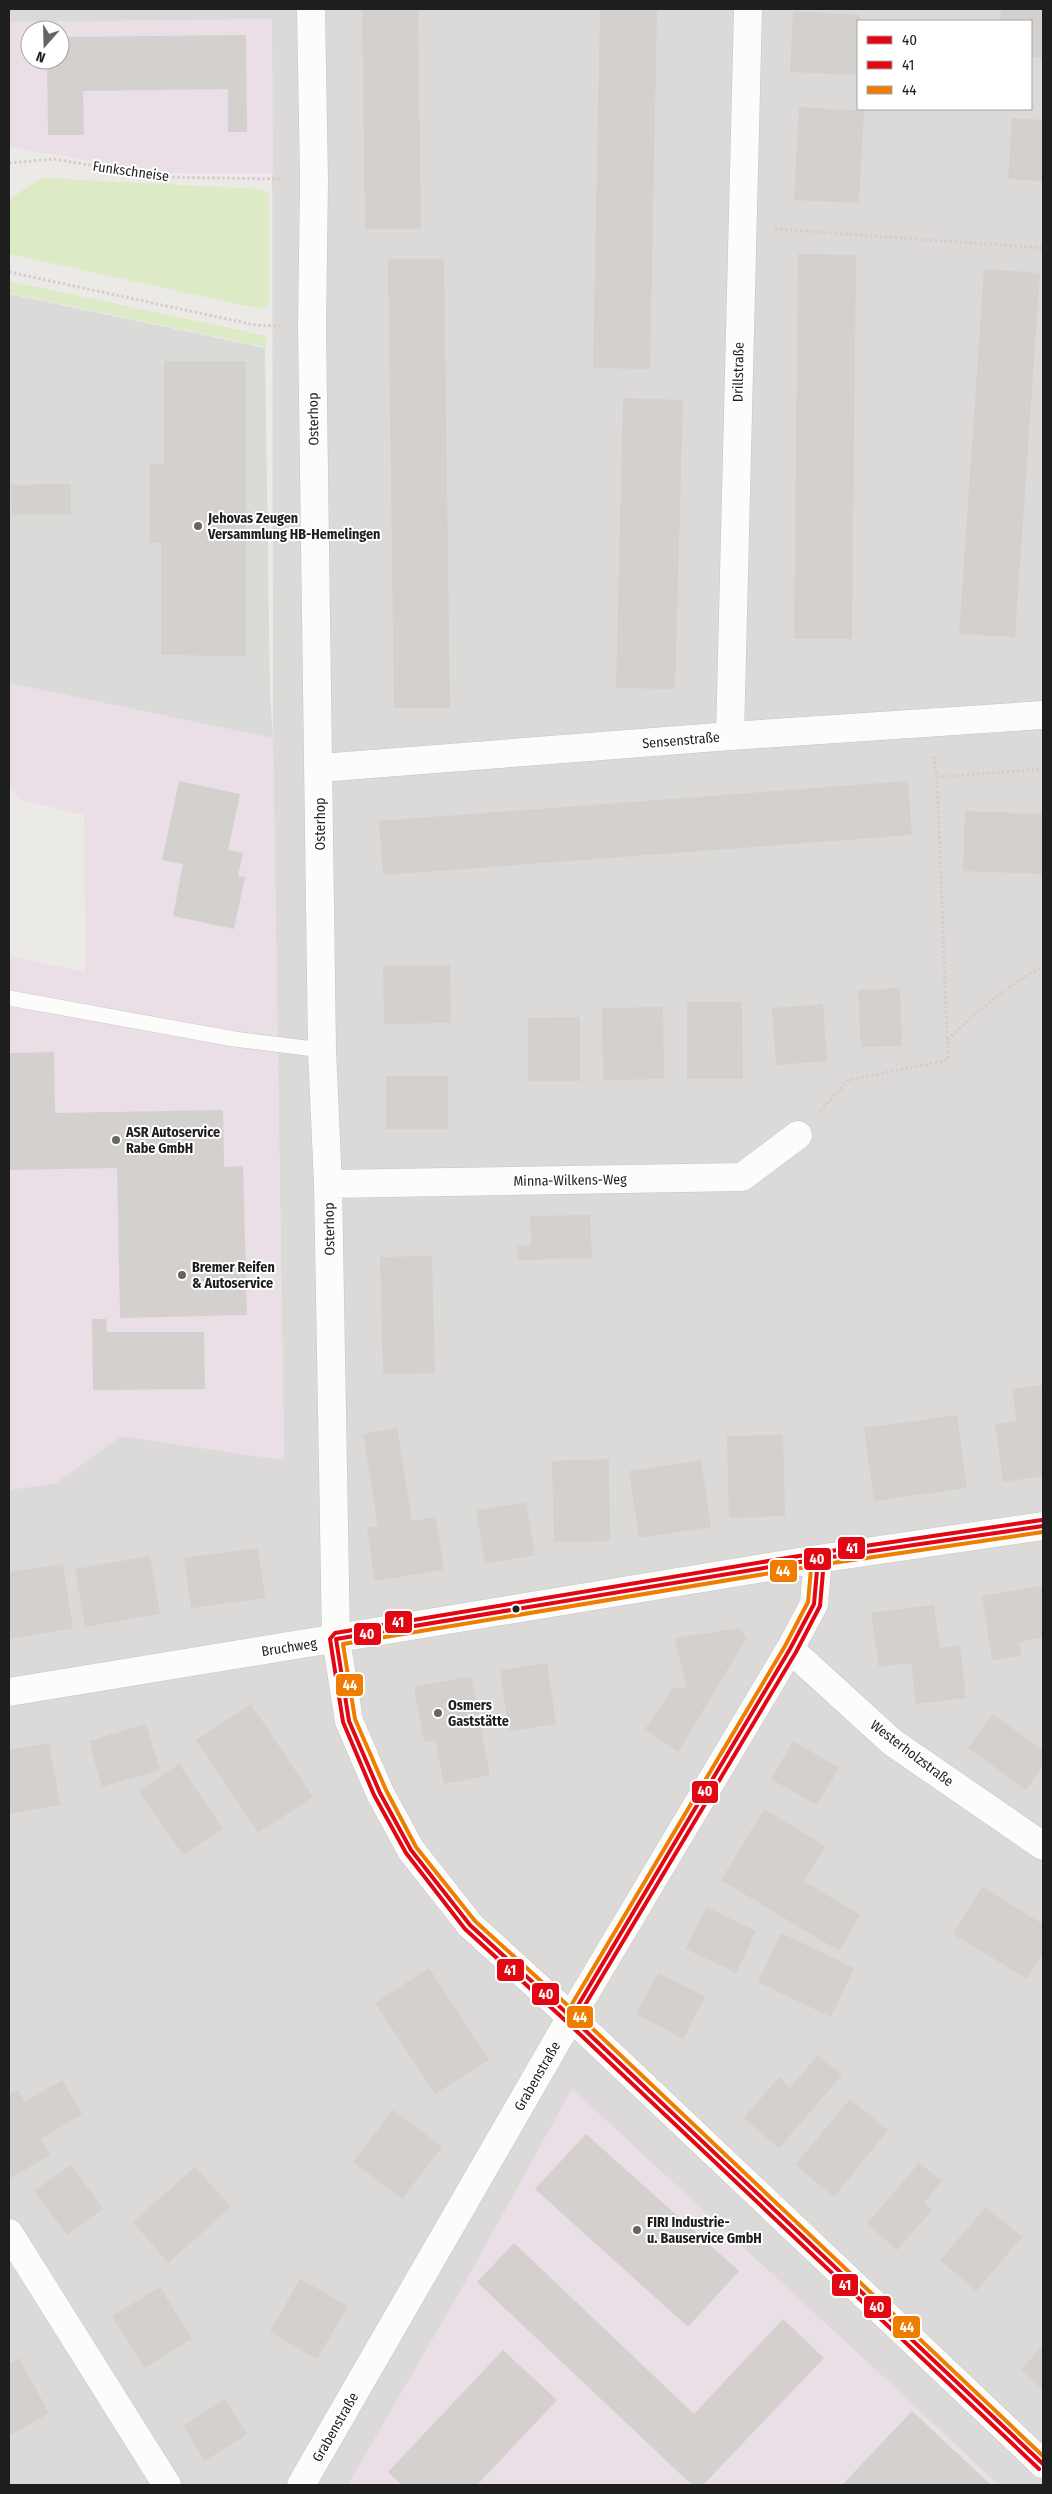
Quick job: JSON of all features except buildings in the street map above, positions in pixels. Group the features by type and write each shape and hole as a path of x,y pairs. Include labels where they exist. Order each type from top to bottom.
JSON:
{"street":[{"name":"Osterhop","path":"311,9 314,180 312,327 320,768 322,1050 328,1184 336,1640 348,1721 380,1793 411,1850 470,1925 571,2017 1043,2464"},
{"name":"Drillstraße","path":"730,736 741,227 748,9"},
{"name":"Sensenstraße","path":"320,768 1043,714"},
{"name":"Minna-Wilkens-Weg","path":"328,1184 742,1177 798,1135"},
{"name":"Bruchweg","path":"9,1692 336,1640 818,1559 1043,1526"},
{"name":"Grabenstraße","path":"301,2485 571,2017 790,1649 814,1604 818,1559"},
{"name":"Westerholzstraße","path":"790,1649 892,1742 1043,1846"},
{"path":"9,2233 166,2485"}],"lane":[{"path":"9,998 234,1039 322,1050"}],"path":[{"name":"Funkschneise","path":"9,164 54,158 160,177 314,180"},
{"path":"741,227 1043,248"},
{"path":"9,272 255,325 312,327"},
{"path":"798,1135 849,1080 948,1060 937,777 926,723"},
{"path":"937,777 1043,769"},
{"path":"947,1041 969,1018 1010,985 1043,966"}],"shaded area":[{"path":"9,9 272,9 272,19 70,21 20,20 20,22 9,22"},
{"path":"272,9 1043,9 1043,2485 998,2485 572,2089 464,2285 348,2485 9,2485 9,1490 56,1483 121,1436 284,1460 273,738"},
{"path":"272,19 273,173 163,173 9,147 9,22 20,22 20,70 70,70 70,21"},
{"path":"9,294 265,348 270,695 273,738 9,683"},
{"path":"9,683 273,738 284,1460 121,1436 56,1483 9,1490 9,956 85,972 84,815 22,800 9,787"},
{"path":"572,2089 998,2485 348,2485 464,2285"}],"green space":[{"path":"42,178 261,189 269,194 269,306 260,309 9,254 9,199"},
{"path":"9,281 267,336 266,347 9,293"}],"transit line":[{"name":"41","path":"1039,2469 567,2022 465,1929 406,1853 374,1795 343,1722 330,1639 335,1633 817,1553 1042,1520"},
{"name":"40","path":"1043,1526 818,1559 336,1639 349,1721 380,1793 411,1850 470,1925 571,2017 1043,2464"},
{"name":"44","path":"1043,1532 819,1565 343,1644 355,1719 386,1790 416,1847 475,1921 575,2012 1043,2456"},
{"name":"44","path":"566,2014 785,1646 808,1602 812,1558"},
{"name":"40","path":"571,2017 790,1649 814,1604 818,1559"},
{"name":"41","path":"576,2020 796,1652 820,1606 824,1560"}],"place":[{"name":"Jehovas Zeugen Versammlung HB-Hemelingen","path":"198,526"},
{"name":"ASR Autoservice Rabe GmbH","path":"116,1140"},
{"name":"Bremer Reifen & Autoservice","path":"182,1275"},
{"name":"Osmers Gaststätte","path":"438,1713"},
{"name":"FIRI Industrie- u. Bauservice GmbH","path":"637,2230"}]}
